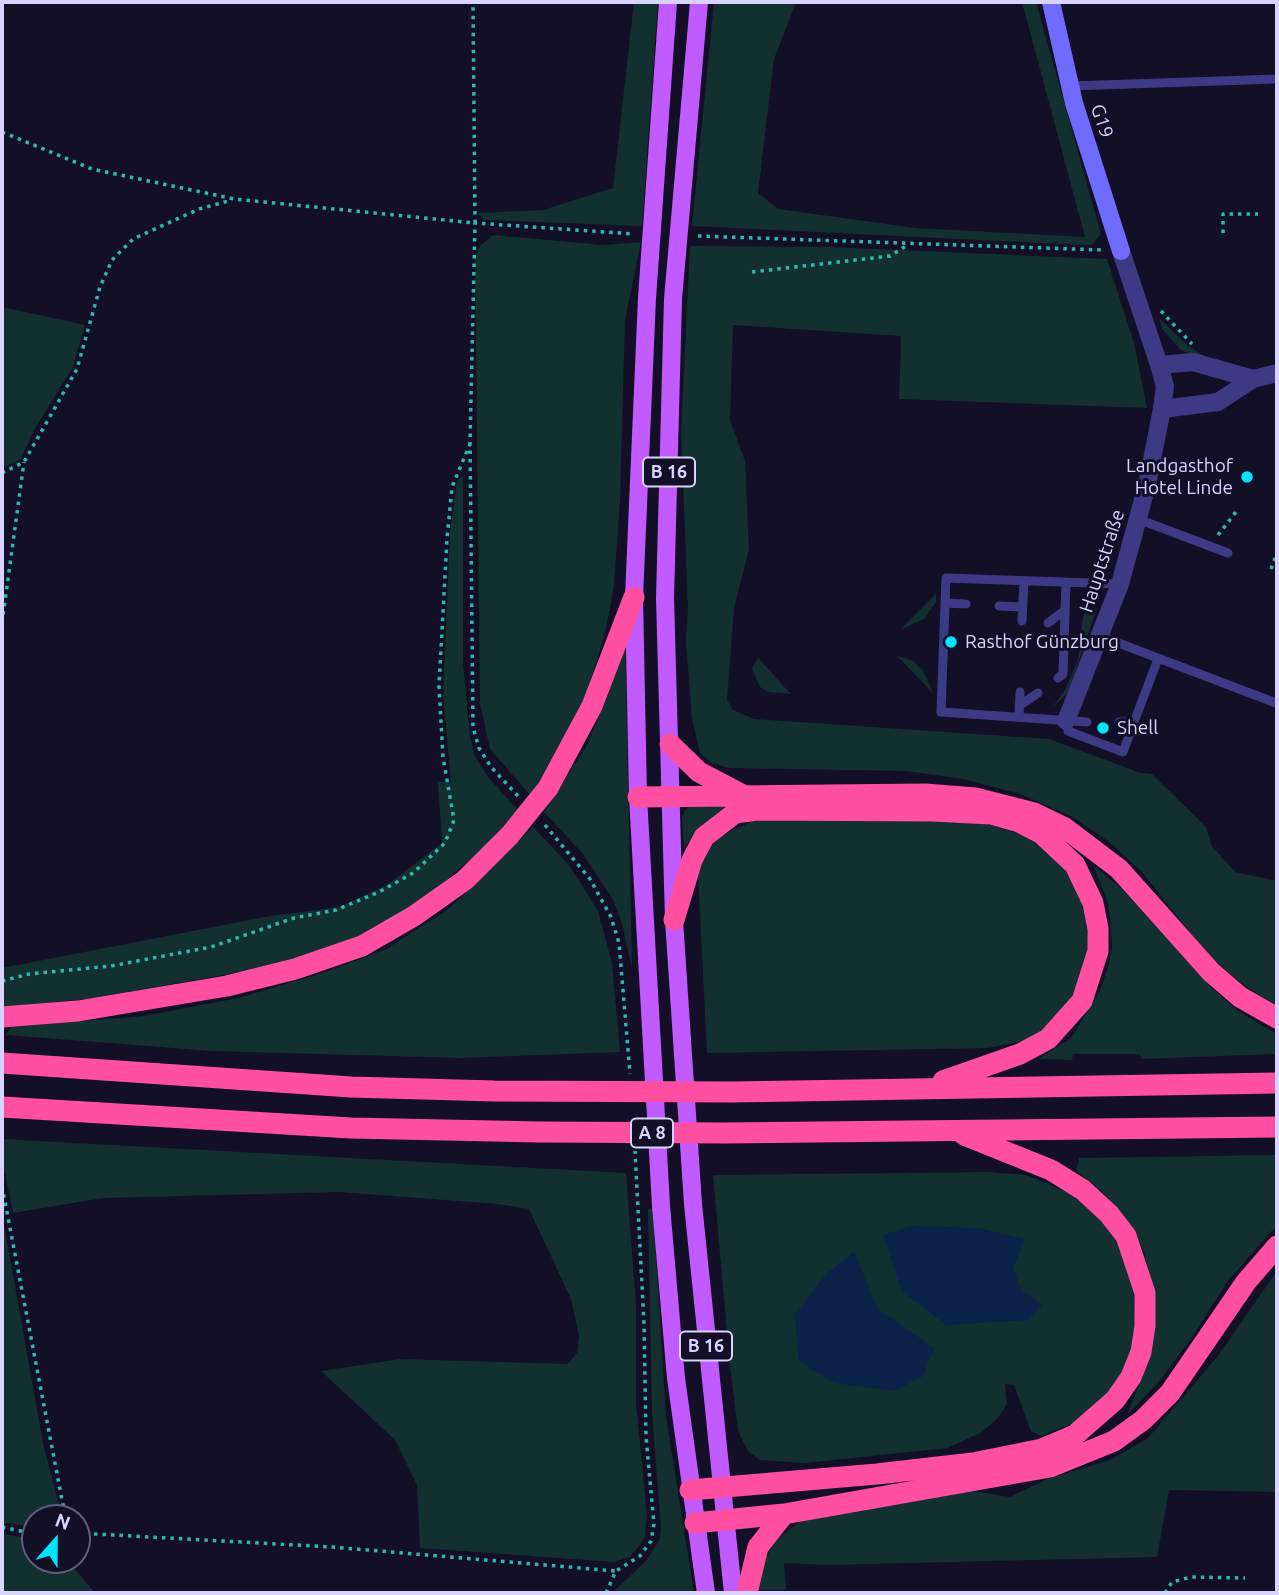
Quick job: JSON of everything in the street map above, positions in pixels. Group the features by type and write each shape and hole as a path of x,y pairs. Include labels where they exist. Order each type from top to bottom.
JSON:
{"highway":[{"path":"2,1017 78,1011 227,986 295,969 362,946 414,916 465,880 510,835 548,788 593,706 634,597"},
{"path":"670,744 699,772 743,795"},
{"path":"638,797 925,794 975,798 1034,813 1065,828 1110,862 1211,972 1240,997 1277,1018"},
{"path":"674,920 692,860 704,837 736,813 757,810 919,810 991,814 1042,834 1075,865 1093,903 1098,929 1098,951 1082,1001 1048,1039 1020,1054 925,1087"},
{"name":"A 8","path":"2,1063 403,1088 733,1092 1277,1083"},
{"name":"A 8","path":"2,1107 169,1119 364,1128 658,1133 1277,1127"},
{"path":"690,1490 877,1474 973,1462 1042,1449 1075,1435 1096,1420 1131,1377 1141,1352 1145,1326 1145,1293 1126,1237 1109,1214 1083,1190 1051,1170 953,1131"},
{"path":"695,1523 784,1514 1051,1467 1114,1441 1143,1420 1170,1393 1245,1282 1277,1246"},
{"path":"747,1593 758,1547 784,1514"}],"main road":[{"name":"B 16","path":"668,2 646,298 634,597 638,797 660,1206 690,1490 706,1593"},
{"name":"B 16","path":"699,2 673,299 665,598 674,920 693,1204 733,1593"}],"street":[{"name":"G19","path":"1051,2 1070,86 1122,251"},
{"name":"Hauptstraße","path":"1066,721 1120,584 1163,409 1165,386 1122,251"},
{"path":"1159,365 1193,362 1253,379"},
{"path":"1163,409 1218,402 1253,379 1277,373"}],"lane":[{"path":"1070,86 1277,79"},
{"path":"1138,519 1228,553"},
{"path":"1087,722 941,712 946,578 1120,584"},
{"path":"1022,621 1024,581"},
{"path":"1058,678 1063,674 1066,583"},
{"path":"945,603 966,604"},
{"path":"999,606 1023,607"},
{"path":"1048,623 1065,610"},
{"path":"1100,636 1276,703"},
{"path":"1066,721 1068,731 1123,752 1158,659"},
{"path":"1019,718 1020,692"},
{"path":"1019,706 1038,693"},
{"path":"1119,723 1134,722"}],"path":[{"path":"473,2 475,223 470,442 473,727 479,748 491,767"},
{"path":"3,132 92,169 234,199 587,233"},
{"path":"2,623 24,462 77,369 100,287 112,260 133,239 199,209 234,199"},
{"path":"1223,233 1223,214 1258,214"},
{"path":"752,237 1122,251"},
{"path":"752,272 890,256 911,243"},
{"path":"1156,300 1161,311 1187,341 1199,348"},
{"path":"2,981 29,974 111,967 211,947 294,918 336,910 379,892 413,873 445,843 454,820 443,757 439,687 446,566 452,487 470,442"},
{"path":"2,473 24,462"},
{"path":"1212,547 1236,512"},
{"path":"1271,569 1277,553"},
{"path":"566,848 603,899 611,917 619,943 626,1022"},
{"path":"2,1186 63,1504"},
{"path":"606,1593 616,1571 640,1556 651,1541 654,1524 646,1437 639,1207"},
{"path":"2,1527 21,1531"},
{"path":"91,1533 332,1547 616,1571"},
{"path":"1164,1593 1172,1582 1191,1577 1245,1578"}],"green space":[{"path":"634,2 658,2 642,226 484,220 478,213 543,210 613,188"},
{"path":"714,2 796,2 774,59 758,193 778,209 916,228 1085,237 1022,2 1036,2 1101,234 1092,245 1082,245 692,226"},
{"path":"493,235 603,245 641,242 625,320 620,501 614,586 605,634 584,701 555,758 530,795 490,749 480,704 475,256 480,246"},
{"path":"690,246 831,247 1107,259 1134,343 1147,408 899,399 901,336 733,325 730,420 745,461 749,550 734,608 727,700 733,710 754,719 1049,739 1141,773 1152,774 1206,827 1212,846 1235,872 1277,881 1277,1007 1236,979 1208,954 1141,871 1109,842 1071,816 1020,794 963,779 907,771 729,768 711,763 700,753 692,719 686,641 688,608 681,432"},
{"path":"2,307 85,325 73,367 34,430 21,459 2,468"},
{"path":"1160,319 1186,344 1205,357 1197,357 1181,350 1162,329"},
{"path":"463,476 463,663 470,737 475,756 487,776 518,810 481,850 428,896 375,929 339,944 283,963 224,975 87,999 2,1007 2,968 270,916 339,907 387,885 442,843 438,782 451,782 443,694 450,533 457,481"},
{"path":"936,594 936,602 924,619 900,630"},
{"path":"1097,608 1068,693 1052,708 1066,688 1078,660 1083,616 1086,611"},
{"path":"625,636 632,968 621,920 613,900 583,854 544,812 586,747 607,697"},
{"path":"897,656 913,661 922,669 933,693"},
{"path":"758,658 791,694 768,692 760,687 752,668"},
{"path":"726,806 703,825 684,848 682,817 685,810 689,807"},
{"path":"772,819 980,822 1020,834 1037,844 1061,864 1074,883 1085,914 1089,948 1083,977 1071,1001 1050,1027 1024,1041 988,1048 707,1053 698,873 707,850 724,834 751,822"},
{"path":"533,827 570,866 598,911 612,963 620,1052 461,1058 212,1051 6,1035 11,1027 144,1016 238,998 326,972 386,949 450,908"},
{"path":"1093,865 1124,891 1212,988 1238,1011 1277,1034 1277,1054 1141,1059 1140,1054 1073,1054 1072,1060 1038,1059 1071,1038 1100,991 1108,967 1112,948 1108,903"},
{"path":"2,1139 626,1173 636,1304 636,1403 647,1515 645,1538 630,1557 614,1562 420,1548 417,1485 395,1440 321,1371 400,1359 567,1364 577,1353 579,1335 571,1299 529,1209 498,1204 339,1192 103,1198 13,1213 5,1173 2,1173"},
{"path":"1277,1155 1277,1225 1227,1282 1189,1342 1158,1383 1127,1415 1142,1377 1149,1277 1144,1251 1125,1218 1102,1191 1076,1171 1079,1158"},
{"path":"987,1172 1026,1175 1067,1192 1100,1216 1114,1235 1131,1268 1136,1323 1128,1365 1106,1399 1076,1422 1041,1436 1031,1431 1014,1385 1005,1384 1007,1404 997,1419 982,1432 948,1448 805,1463 760,1460 748,1451 738,1431 713,1175"},
{"path":"653,1208 666,1416 694,1593 612,1593 646,1561 659,1541 661,1529 652,1413 648,1209"},
{"path":"2,1213 43,1443 60,1504 21,1504 21,1525 2,1523"},
{"path":"1277,1271 1277,1492 1169,1490 1157,1557 829,1565 784,1563 786,1590 758,1590 762,1565 775,1541 798,1523 854,1507 965,1490 1010,1497 1047,1479 1110,1460 1148,1438 1217,1357"},
{"path":"2,1534 21,1537 21,1574 79,1574 95,1593 2,1593"}],"water":[{"path":"912,1226 977,1228 1025,1239 1013,1268 1022,1291 1042,1305 1029,1320 947,1325 902,1292 883,1235"},
{"path":"854,1252 878,1309 934,1348 923,1376 895,1391 834,1383 799,1361 795,1315 827,1273"}],"place":[{"name":"Landgasthof Hotel Linde","path":"1247,477"},
{"name":"Rasthof Günzburg","path":"951,642"},
{"name":"Shell","path":"1103,728"}]}
